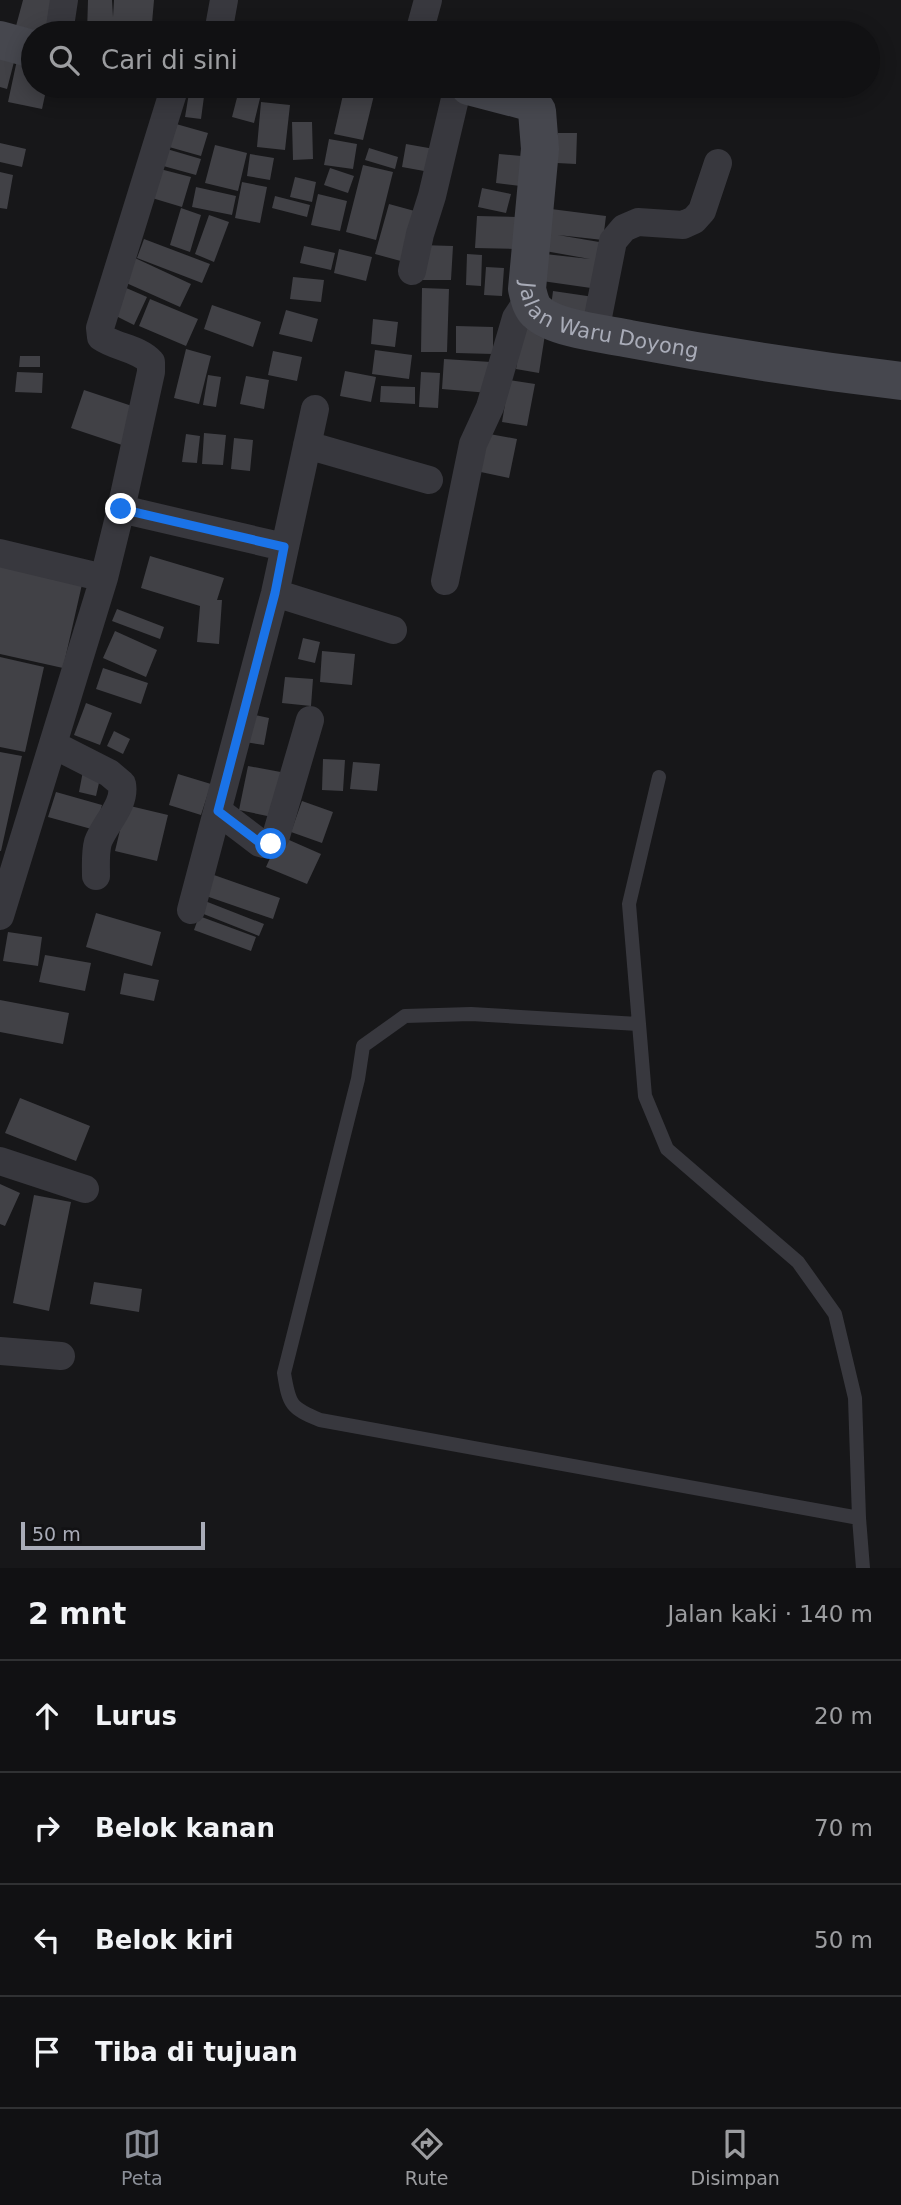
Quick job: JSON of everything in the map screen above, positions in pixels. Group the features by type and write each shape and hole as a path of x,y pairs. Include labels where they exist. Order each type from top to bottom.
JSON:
{"street":[{"path":"61,21 64,0"},
{"path":"220,21 224,0"},
{"path":"422,21 428,0"},
{"path":"0,40 21,45"},
{"path":"0,916 104,578 151,372 151,362 144,354 108,342 101,337 100,328 171,98"},
{"path":"412,271 419,233 432,196 455,98"},
{"name":"Jalan Waru Doyong","path":"512,98 530,103 537,111 540,149 527,289 530,302 537,313 567,327 819,372 901,381"},
{"path":"595,332 613,241 624,228 638,222 682,225 694,220 702,211 718,163"},
{"path":"445,581 473,444 490,407 516,318 530,302"},
{"path":"191,910 275,593 315,409"},
{"path":"307,445 429,480"},
{"path":"121,509 284,547"},
{"path":"0,553 104,578"},
{"path":"275,593 393,630"},
{"path":"218,811 260,843 271,844 276,836 310,720"},
{"path":"54,745 109,773 122,784 123,795 99,841 96,876"},
{"path":"0,1161 85,1189"},
{"path":"0,1351 61,1356"}],"lane":[{"path":"659,777 629,904 645,1096 667,1149 798,1262 835,1314 855,1398 863,1568"},
{"path":"638,1024 471,1014 405,1016 363,1046 358,1079 284,1373 287,1395 297,1410 320,1420 859,1518"}],"building":[{"path":"23,0 55,0 49,21 21,21 21,27 16,26"},
{"path":"88,0 112,0 113,17 114,0 154,0 152,21 87,21"},
{"path":"0,54 15,58 7,89 0,87"},
{"path":"17,60 21,61 21,98 44,98 42,109 8,102"},
{"path":"188,98 204,98 201,119 185,117"},
{"path":"237,98 260,98 254,123 232,117"},
{"path":"342,98 373,98 363,140 334,134"},
{"path":"261,102 290,105 285,150 257,147"},
{"path":"169,122 208,133 201,156 162,145"},
{"path":"292,122 312,122 313,159 293,160"},
{"path":"558,133 577,133 576,164 557,163"},
{"path":"329,139 357,144 353,169 324,165"},
{"path":"0,143 26,149 22,167 0,162"},
{"path":"406,144 440,150 435,173 402,167"},
{"path":"215,145 247,153 238,191 205,183"},
{"path":"160,147 201,159 196,175 156,164"},
{"path":"369,148 398,157 395,169 365,160"},
{"path":"250,154 274,158 270,180 247,176"},
{"path":"499,154 532,157 529,187 496,183"},
{"path":"363,165 393,172 376,240 346,232"},
{"path":"330,168 354,176 348,193 324,185"},
{"path":"160,169 191,177 182,207 152,198"},
{"path":"0,172 13,175 7,209 0,208"},
{"path":"295,177 316,182 312,202 290,197"},
{"path":"242,182 267,187 260,223 235,218"},
{"path":"196,187 236,196 232,215 192,207"},
{"path":"482,188 511,194 506,213 478,207"},
{"path":"318,194 347,201 340,231 311,225"},
{"path":"275,196 310,205 307,217 272,208"},
{"path":"389,204 422,213 408,263 375,254"},
{"path":"181,208 201,215 190,252 170,245"},
{"path":"551,209 606,216 603,240 558,235 605,243 598,289 542,281 545,254 590,259 545,251"},
{"path":"209,215 229,222 214,262 195,254"},
{"path":"477,216 517,217 516,249 475,248"},
{"path":"144,239 210,264 202,283 137,258"},
{"path":"420,245 453,246 451,280 419,280"},
{"path":"304,246 335,253 331,270 300,263"},
{"path":"339,249 372,257 366,281 334,273"},
{"path":"467,254 482,255 481,286 466,285"},
{"path":"135,258 191,284 180,307 124,282"},
{"path":"486,267 504,268 502,296 484,295"},
{"path":"293,277 324,280 321,302 290,299"},
{"path":"124,287 147,297 134,325 112,314"},
{"path":"422,288 449,289 447,352 421,352"},
{"path":"553,291 594,297 590,321 550,315"},
{"path":"150,299 198,319 186,346 139,326"},
{"path":"212,305 261,322 253,347 204,329"},
{"path":"286,310 318,319 312,342 279,334"},
{"path":"373,319 398,322 395,347 371,344"},
{"path":"523,324 546,328 539,373 516,369"},
{"path":"456,326 493,327 493,354 456,353"},
{"path":"186,349 211,356 199,404 174,398"},
{"path":"375,350 412,355 409,379 372,374"},
{"path":"273,351 302,357 297,381 268,375"},
{"path":"20,356 40,356 40,367 19,367"},
{"path":"444,359 491,362 489,393 442,389"},
{"path":"345,371 376,377 371,402 340,396"},
{"path":"17,372 43,373 42,393 15,392"},
{"path":"421,372 440,373 438,408 419,407"},
{"path":"208,375 221,377 216,407 203,405"},
{"path":"246,376 269,380 264,409 240,404"},
{"path":"509,380 535,384 527,426 502,422"},
{"path":"381,386 415,387 415,404 380,402"},
{"path":"84,390 135,407 122,445 71,428"},
{"path":"204,433 226,435 223,465 202,464"},
{"path":"484,433 517,439 509,478 476,471"},
{"path":"186,434 200,436 197,463 182,462"},
{"path":"234,438 253,440 250,471 231,469"},
{"path":"150,556 224,578 217,600 222,600 219,644 197,642 200,606 141,588"},
{"path":"0,561 83,580 63,668 0,654"},
{"path":"117,609 164,627 160,639 112,621"},
{"path":"115,631 157,650 146,677 103,658"},
{"path":"303,638 320,642 315,663 298,659"},
{"path":"322,651 355,654 352,685 320,682"},
{"path":"0,657 44,667 25,752 0,747"},
{"path":"103,668 148,683 141,704 96,689"},
{"path":"285,677 313,679 311,706 282,703"},
{"path":"86,703 112,713 100,745 74,735"},
{"path":"250,714 269,718 264,745 245,742"},
{"path":"114,731 130,739 123,754 107,746"},
{"path":"0,752 22,756 1,851 0,851"},
{"path":"323,759 345,760 343,791 322,790"},
{"path":"353,762 380,764 377,791 350,789"},
{"path":"248,766 286,773 277,818 239,810"},
{"path":"83,771 101,774 96,796 79,792"},
{"path":"178,774 211,784 201,815 169,805"},
{"path":"56,792 102,805 95,830 48,817"},
{"path":"302,801 333,812 322,843 291,832"},
{"path":"126,805 168,815 157,861 115,851"},
{"path":"280,836 321,854 307,884 266,867"},
{"path":"214,875 280,898 273,919 206,896"},
{"path":"205,901 264,924 259,936 201,913"},
{"path":"96,913 161,932 152,966 86,947"},
{"path":"199,916 256,937 251,951 194,930"},
{"path":"8,932 42,937 38,966 3,961"},
{"path":"45,955 91,963 85,991 39,982"},
{"path":"124,973 159,980 154,1001 120,994"},
{"path":"0,1000 69,1013 63,1044 0,1032"},
{"path":"20,1098 90,1126 76,1161 5,1133"},
{"path":"0,1184 20,1193 5,1226 0,1224"},
{"path":"34,1195 71,1202 49,1311 13,1303"},
{"path":"94,1282 142,1289 139,1312 90,1304"}],"route":[{"path":"121,509 284,547 275,593 218,811 260,843 271,844"}]}
